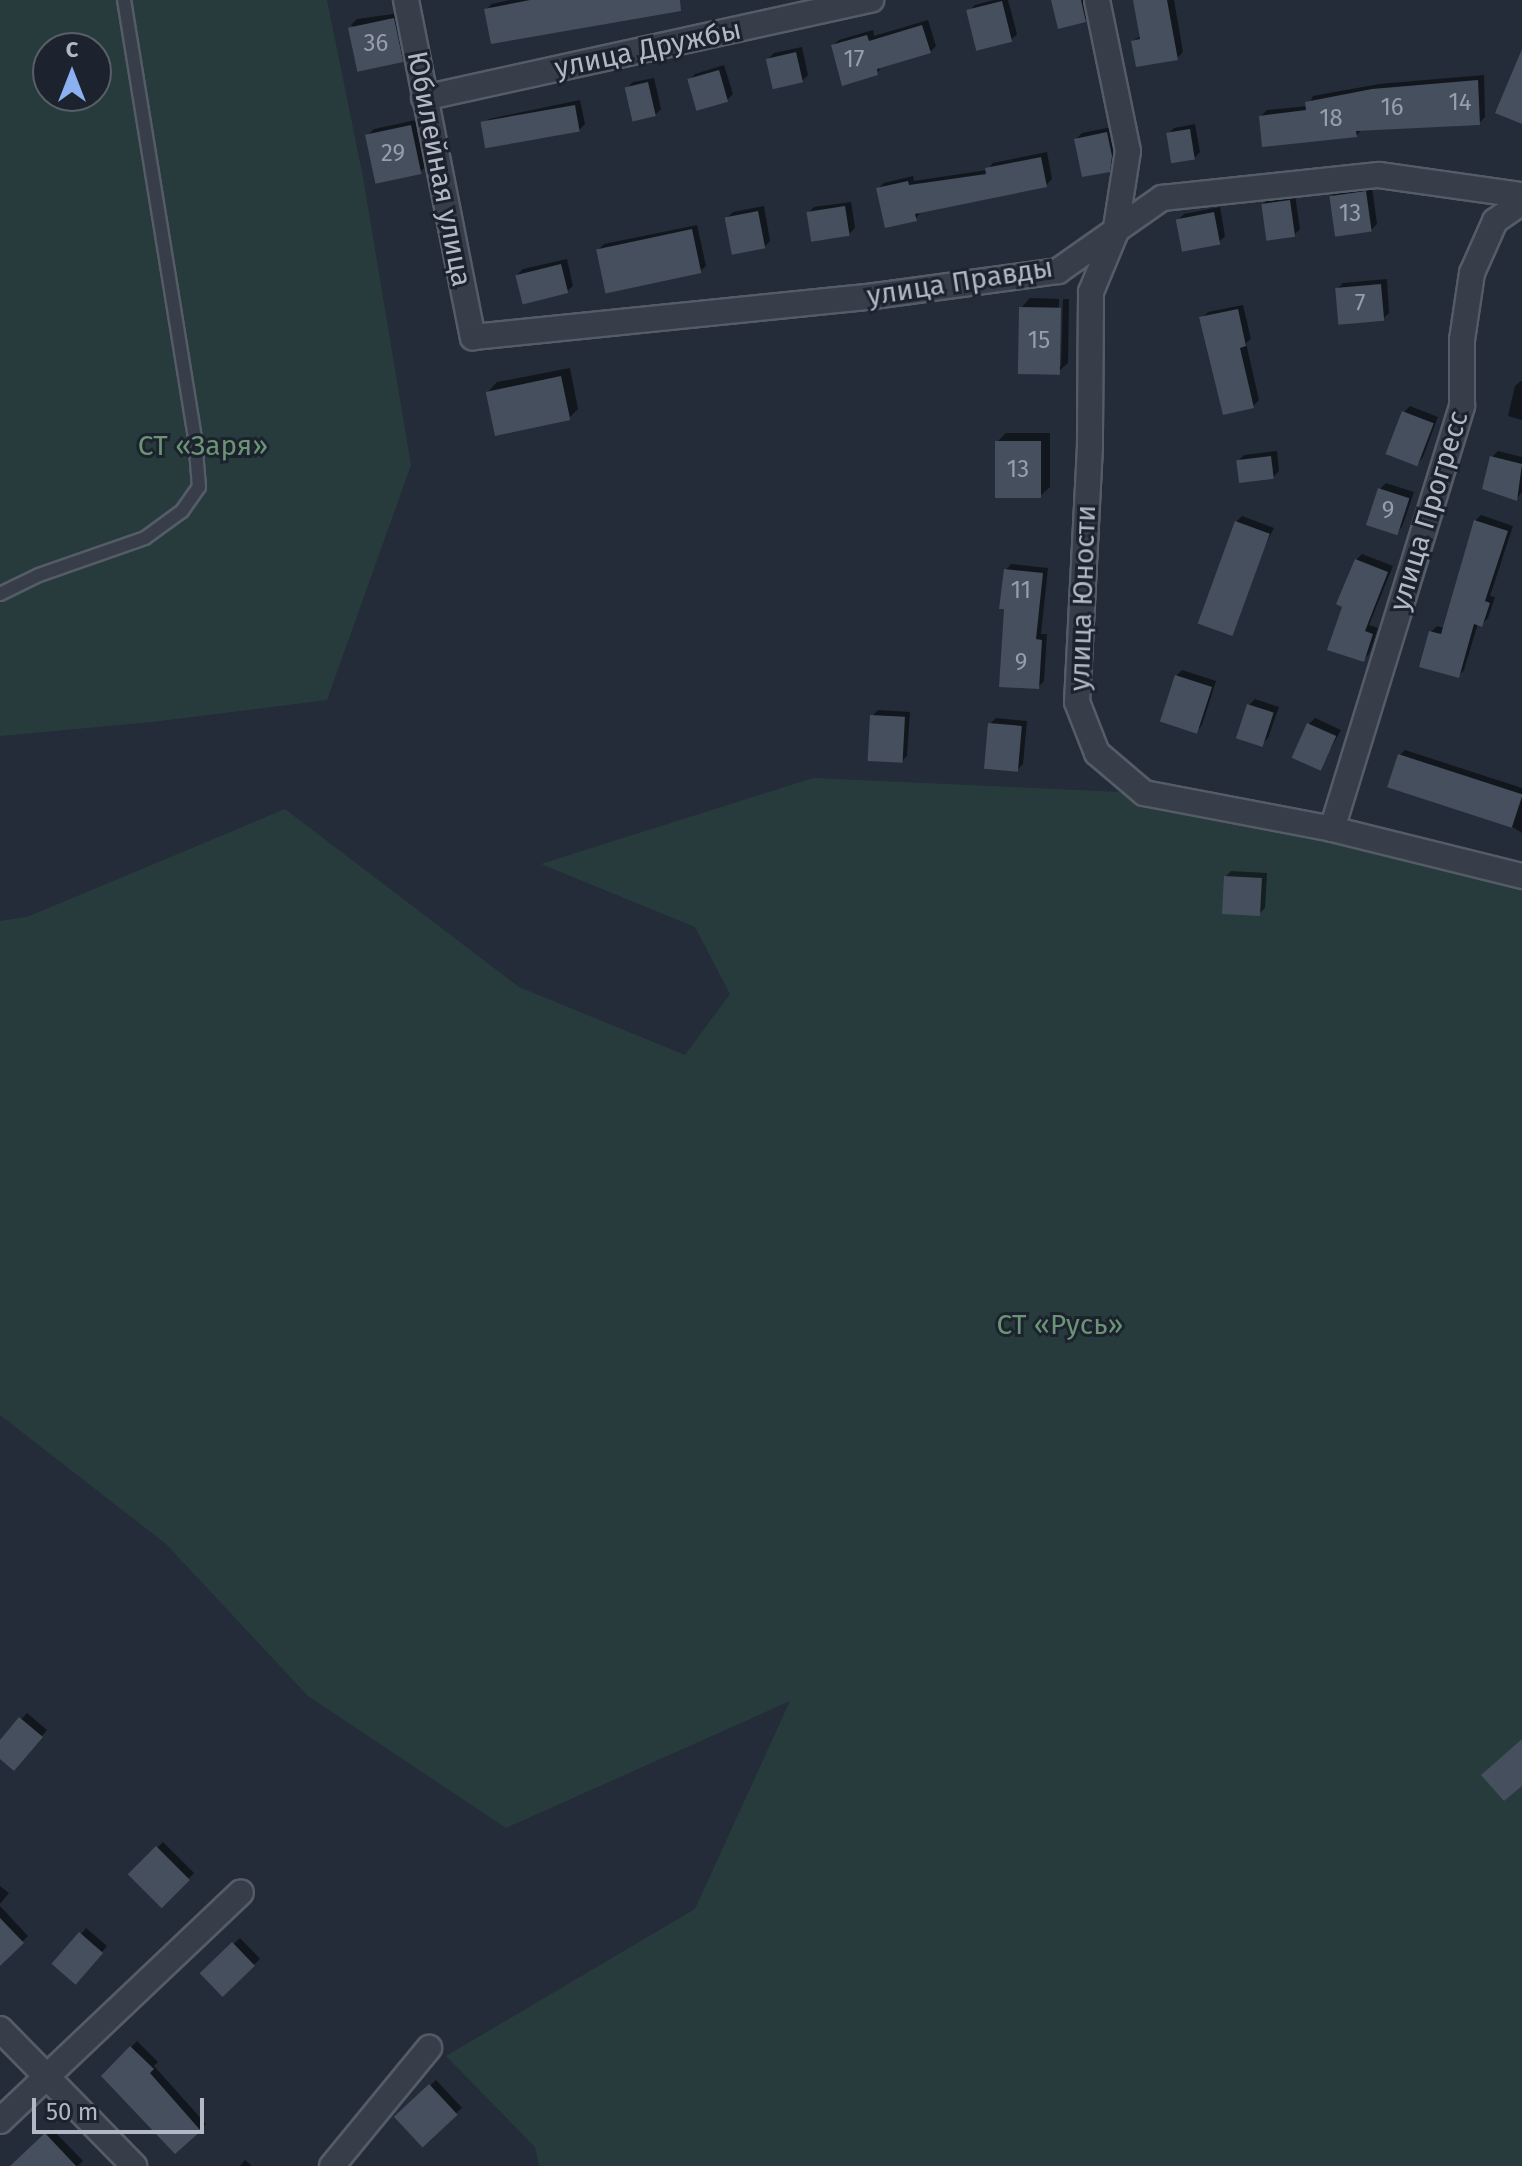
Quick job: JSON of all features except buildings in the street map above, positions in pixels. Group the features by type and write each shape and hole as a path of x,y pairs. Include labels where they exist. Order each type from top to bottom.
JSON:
{"street":[{"name":"Юбилейная улица","path":"406,0 473,337"},
{"name":"улица Дружбы","path":"424,98 871,0"},
{"name":"улица Юности","path":"1097,0 1128,151 1115,234 1091,292 1090,446 1077,702 1097,753 1144,793 1332,829 1522,876"},
{"name":"улица Правды","path":"473,337 874,296 1058,271 1115,234 1162,198 1379,175 1522,195"},
{"name":"улица Прогресс","path":"1332,829 1462,406 1462,340 1472,273 1495,221 1522,202"},
{"path":"0,2121 241,1892"},
{"path":"0,2029 134,2166"},
{"path":"332,2166 429,2048"}],"lane":[{"path":"0,594 39,575 145,538 182,511 199,487 195,438 124,0"}],"green space":[{"name":"СТ «Заря»","path":"0,0 327,0 363,177 411,465 327,700 152,722 0,736"},
{"name":"СТ «Русь»","path":"813,778 1144,793 1522,876 1522,2166 539,2166 535,2147 446,2056 695,1909 790,1701 506,1828 308,1696 166,1544 0,1415 0,921 27,917 285,809 519,987 685,1055 730,994 695,927 541,864"}]}
